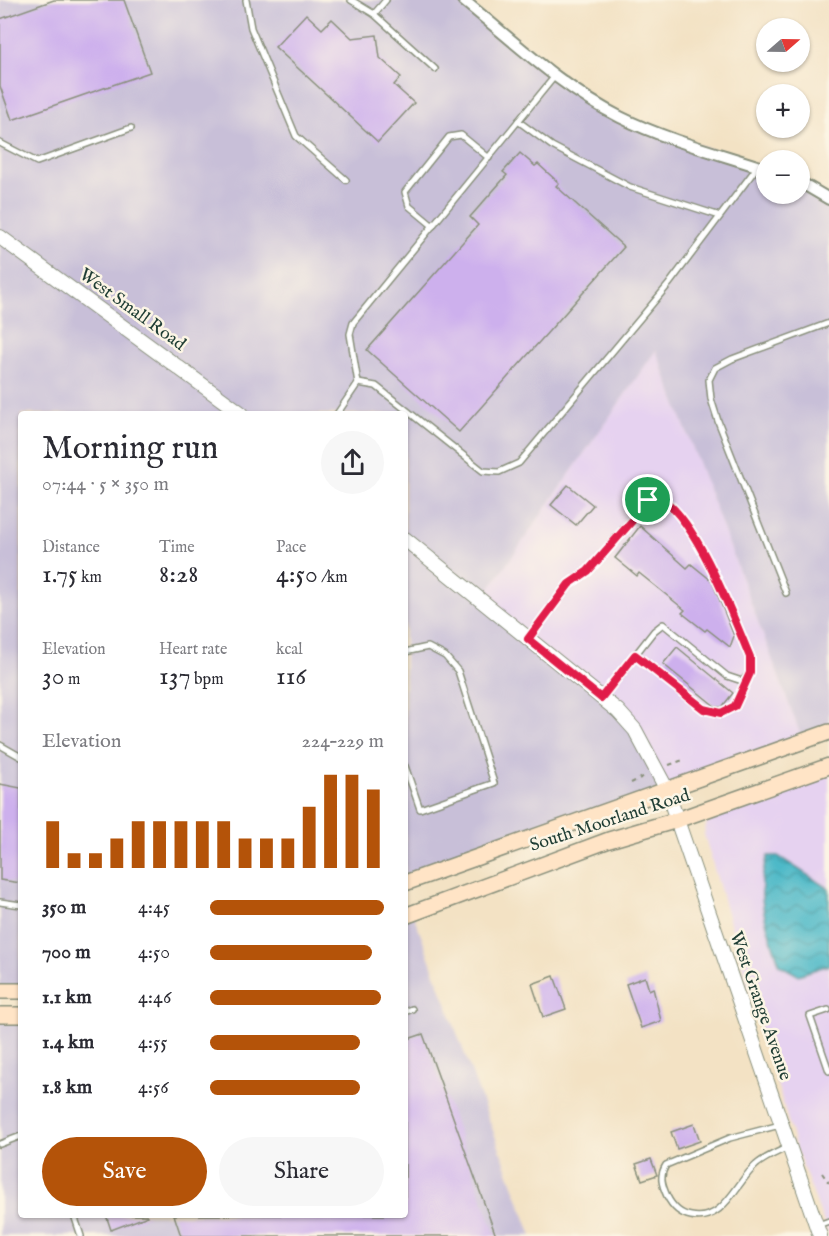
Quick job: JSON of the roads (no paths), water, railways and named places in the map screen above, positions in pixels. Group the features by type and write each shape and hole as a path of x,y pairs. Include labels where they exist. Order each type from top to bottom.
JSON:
{"main road":[{"name":"South Moorland Road","path":"408,882 666,788 829,732"},
{"name":"South Moorland Road","path":"408,915 532,867 829,766"},
{"path":"0,991 18,991"},
{"path":"0,1016 18,1015"}],"street":[{"path":"463,0 555,76 619,117 655,133 756,165"},
{"path":"810,188 829,198"},
{"name":"West Small Road","path":"0,237 238,411"},
{"path":"408,541 601,698 635,730 666,788"},
{"name":"West Grange Avenue","path":"666,788 789,1147 822,1228"}],"lane":[{"path":"246,0 251,28 296,136 346,180"},
{"path":"351,0 374,14 435,69"},
{"path":"374,14 386,0"},
{"path":"339,411 358,383 350,334 353,323 555,76"},
{"path":"518,122 552,146 630,187 720,216"},
{"path":"0,143 37,162 131,128"},
{"path":"433,226 410,206 405,192 449,137 461,135 489,158"},
{"path":"408,411 483,471 499,472 519,463 669,284 720,216 756,174"},
{"path":"786,593 718,421 711,399 709,380 715,368 732,359 829,323"},
{"path":"358,383 376,386 407,411"},
{"path":"528,639 569,584 588,571 654,496 662,498 676,511 713,568 750,657 752,667 735,706 715,712 704,709 635,655"},
{"path":"601,698 663,624 727,676 735,680 746,679"},
{"path":"408,651 428,647 445,656 458,671 494,783 420,809 408,775"},
{"path":"0,745 18,755"},
{"path":"0,902 18,905"},
{"path":"408,1011 412,1010"},
{"path":"828,1010 810,1016 829,1071"},
{"path":"781,1124 730,1138 666,1165 661,1180 674,1206 687,1216 698,1218 721,1208 758,1163 789,1147"},
{"path":"0,1144 18,1137"},
{"path":"75,1218 81,1236"}],"water":[{"path":"768,856 778,856 829,889 829,965 798,975 780,965 767,925 762,898 764,870"}]}
